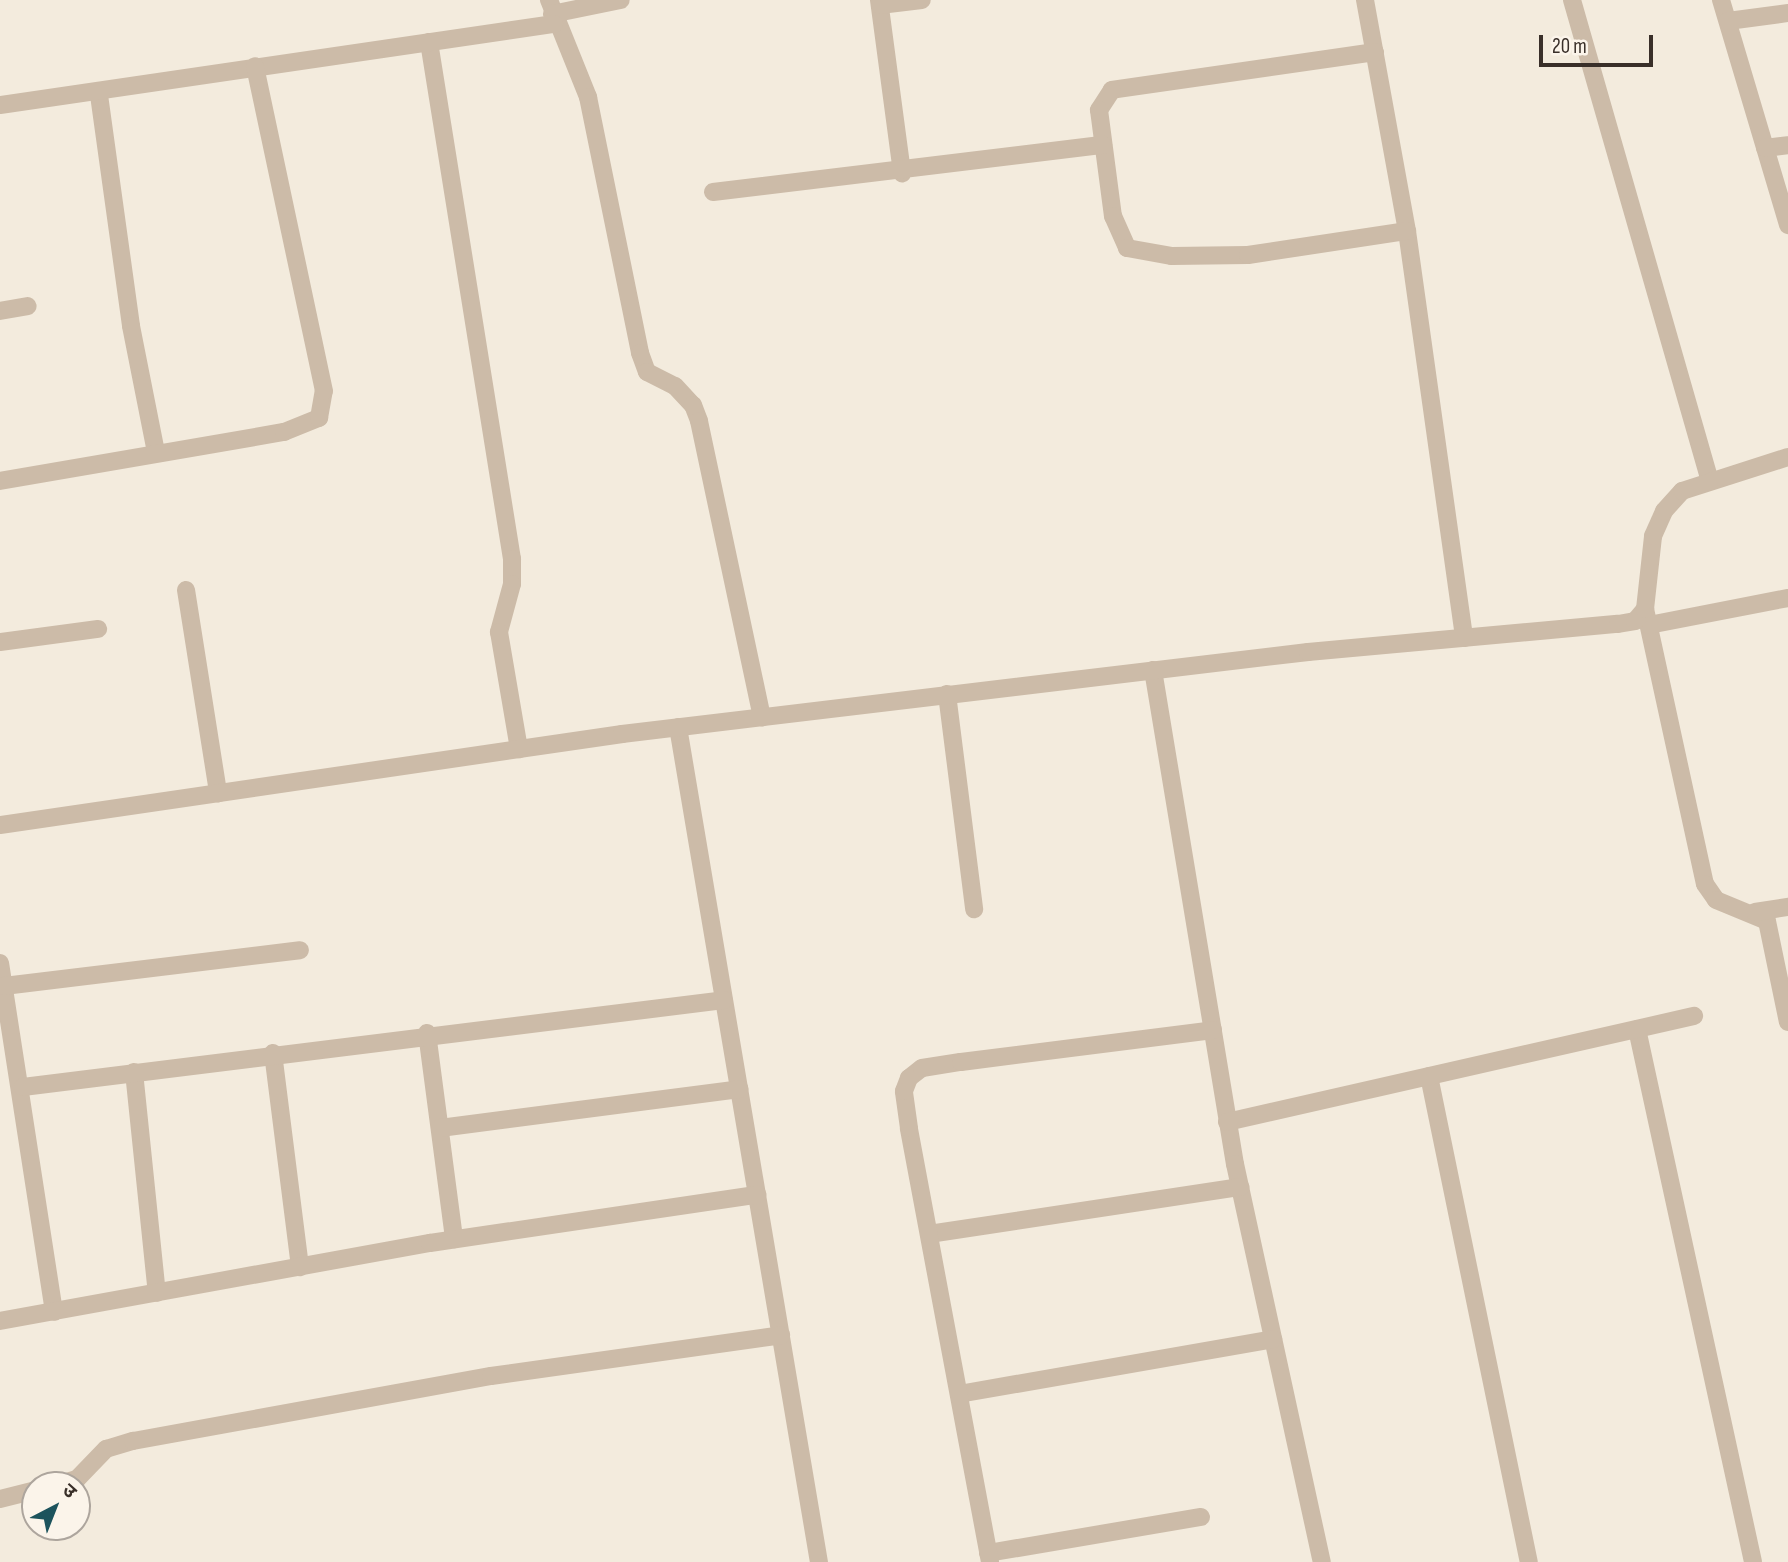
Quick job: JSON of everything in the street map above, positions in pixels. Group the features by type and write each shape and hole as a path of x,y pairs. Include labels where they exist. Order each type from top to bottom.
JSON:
{"street":[{"path":"0,105 99,95 255,66 429,42 621,0"},
{"path":"902,173 880,3 922,0"},
{"path":"1365,0 1407,231 1464,638"},
{"path":"1572,0 1709,479"},
{"path":"1721,0 1788,225"},
{"path":"552,13 588,97 640,353 647,372 675,386 693,405 699,421 762,717"},
{"path":"1728,21 1788,13"},
{"path":"429,42 512,559 512,584 499,632 519,749"},
{"path":"1375,52 1112,90 1099,110 1113,216 1127,248 1172,256 1248,255 1407,231"},
{"path":"0,481 308,426 325,406 255,66"},
{"path":"99,95 131,326 156,452"},
{"path":"713,192 902,173 1103,145"},
{"path":"1765,148 1788,145"},
{"path":"0,311 27,306"},
{"path":"1788,457 1709,479 1682,491 1664,512 1653,536 1647,617 1704,884 1716,900 1755,912 1767,921 1775,945 1788,1022"},
{"path":"186,590 218,793"},
{"path":"0,825 678,727 1153,670 1618,624 1647,617 1788,598"},
{"path":"0,642 98,629"},
{"path":"1153,670 1227,1122 1322,1562"},
{"path":"947,694 974,909"},
{"path":"678,727 820,1562"},
{"path":"1755,912 1788,907"},
{"path":"4,986 300,950"},
{"path":"0,963 23,1087 54,1312"},
{"path":"23,1087 427,1033 724,1000"},
{"path":"1227,1122 1694,1016"},
{"path":"1637,1029 1753,1562"},
{"path":"1201,1517 989,1557 904,1091 909,1078 922,1068 1213,1030"},
{"path":"427,1033 454,1239"},
{"path":"273,1053 300,1267"},
{"path":"134,1072 157,1293"},
{"path":"1429,1076 1529,1562"},
{"path":"440,1128 739,1089"},
{"path":"929,1234 1240,1187"},
{"path":"0,1321 454,1239 757,1195"},
{"path":"84,1471 106,1448 133,1441 491,1376 781,1335"},
{"path":"959,1394 1273,1339"},
{"path":"0,1499 21,1494"}]}
